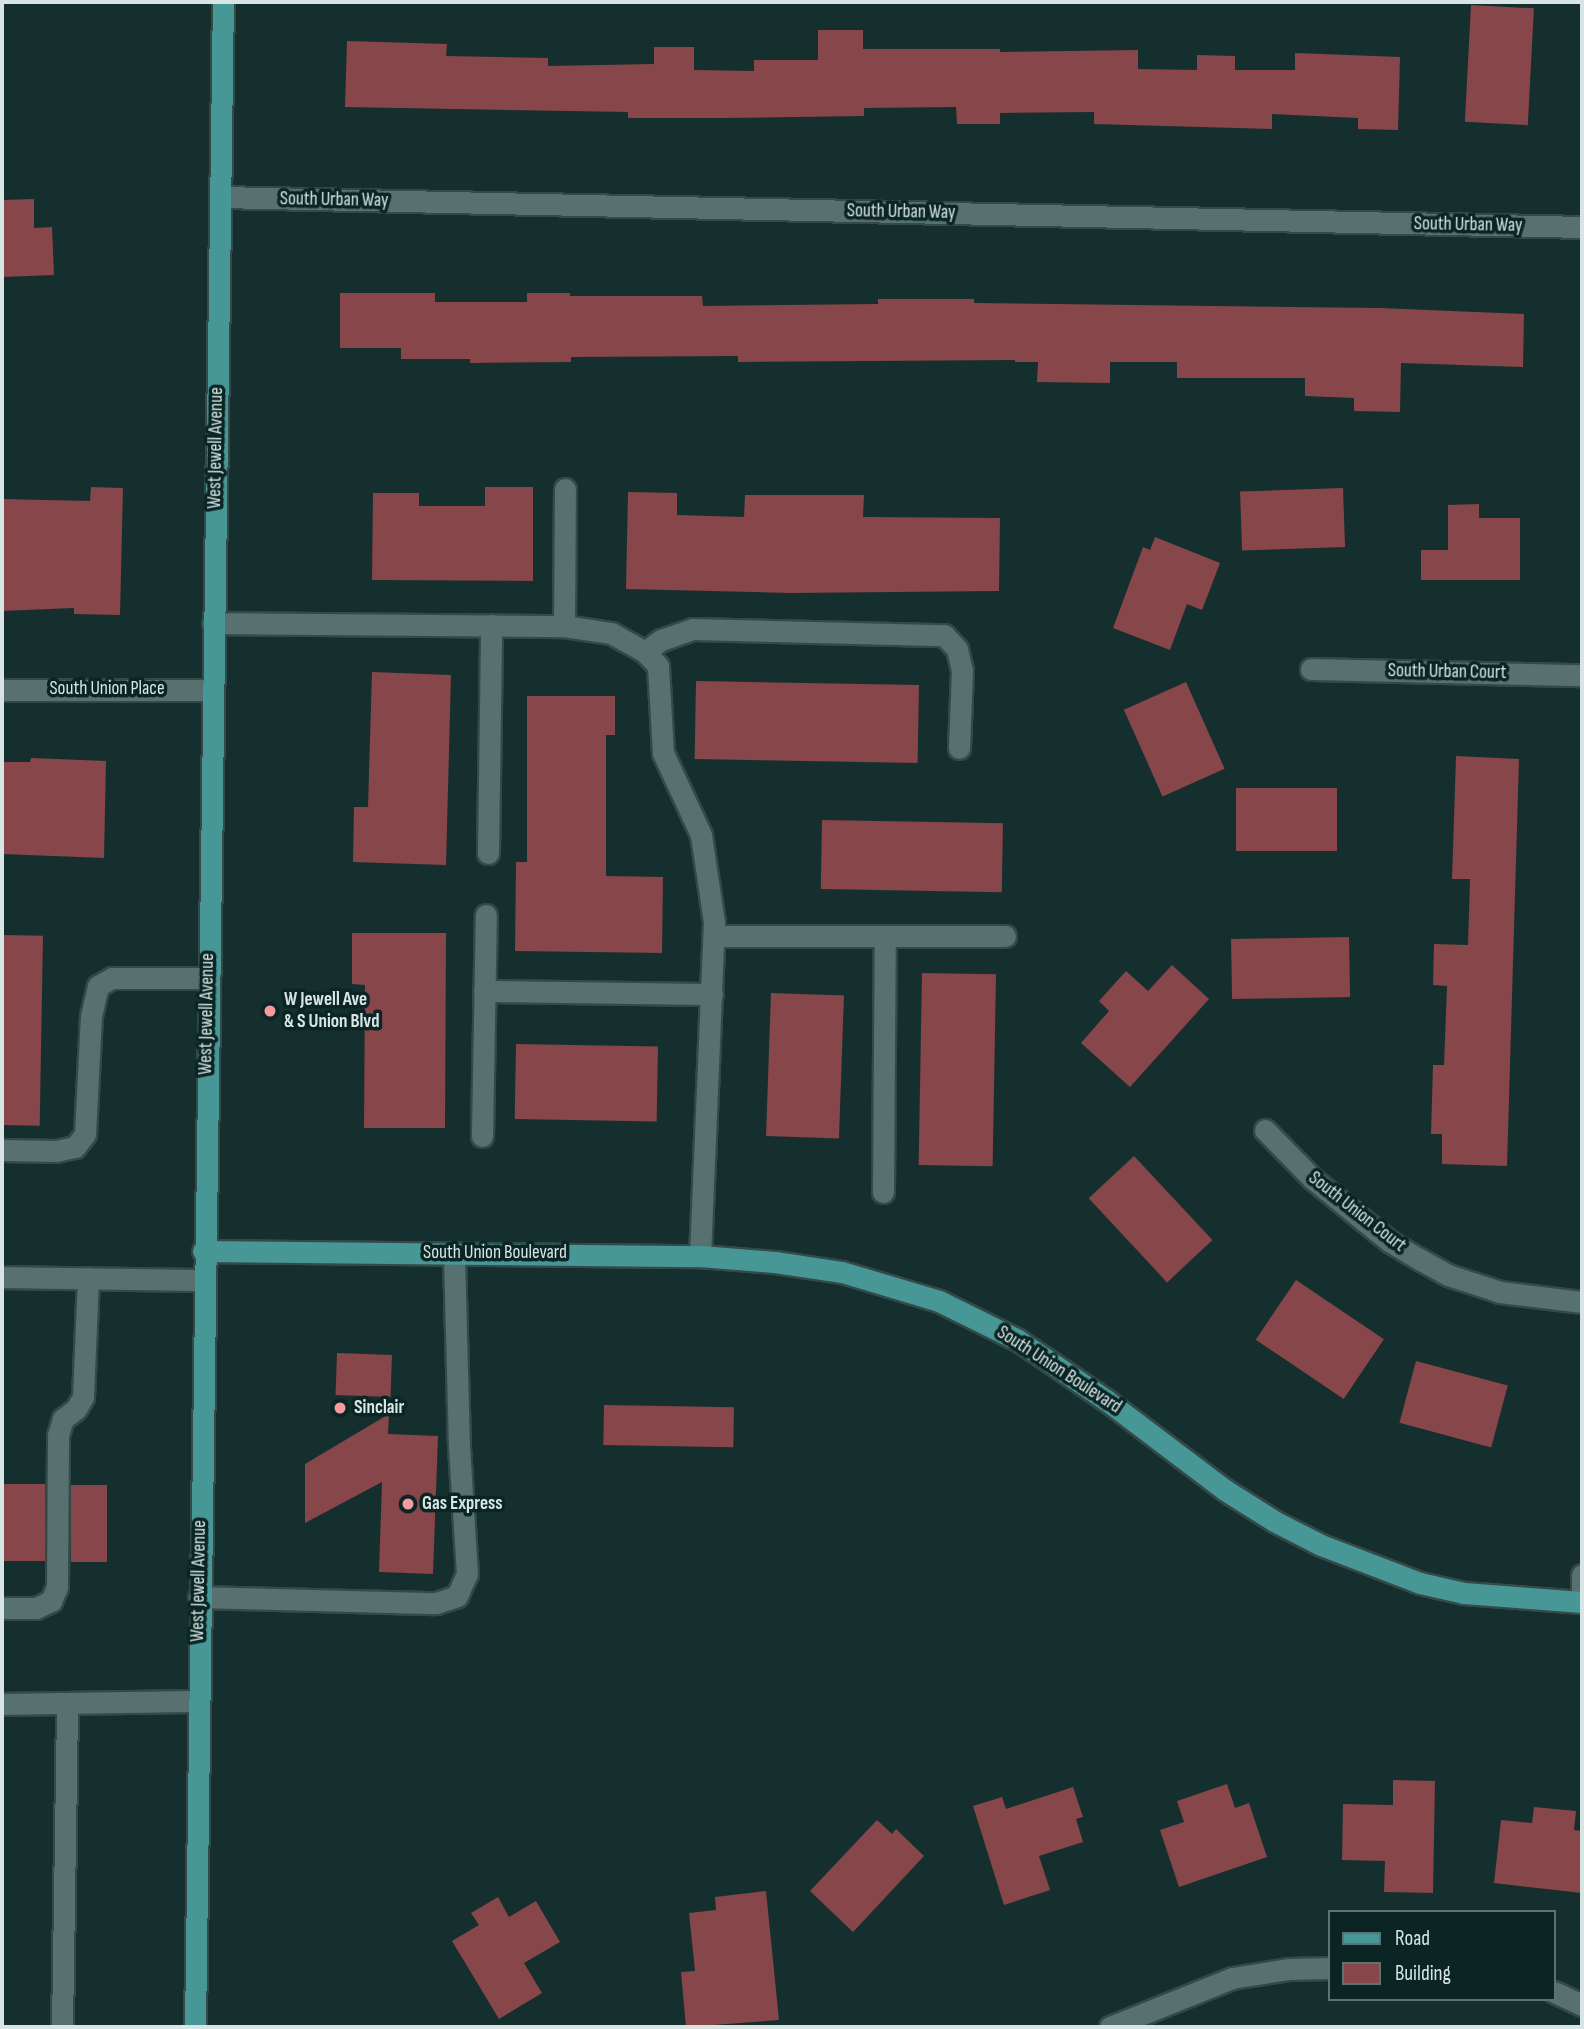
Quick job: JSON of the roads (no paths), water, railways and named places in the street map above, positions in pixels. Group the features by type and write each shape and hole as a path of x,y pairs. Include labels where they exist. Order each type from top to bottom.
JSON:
{"main road":[{"name":"West Jewell Avenue","path":"195,2027 203,1251 223,2"},
{"name":"South Union Boulevard","path":"203,1251 700,1256 775,1262 842,1272 939,1301 1018,1340 1106,1400 1225,1490 1321,1545 1420,1583 1464,1593 1582,1602"}],"street":[{"name":"South Urban Way","path":"220,197 1582,227"},
{"path":"564,626 565,489"},
{"path":"214,623 564,626 611,633 645,652 658,666 663,753 701,835 714,936 700,1256"},
{"path":"488,853 491,625"},
{"path":"645,652 661,640 693,629 944,635 957,649 962,670 959,748"},
{"name":"South Urban Court","path":"1311,669 1582,675"},
{"name":"South Union Place","path":"2,690 213,690"},
{"path":"482,1136 486,915"},
{"path":"714,936 1005,936"},
{"path":"883,1192 885,936"},
{"path":"2,1150 57,1151 75,1147 85,1134 91,1016 98,986 112,978 208,978"},
{"path":"484,991 712,994"},
{"name":"South Union Court","path":"1265,1130 1313,1179 1352,1211 1389,1241 1430,1265 1471,1284 1500,1292 1582,1302"},
{"path":"199,1597 436,1604 457,1596 467,1574 459,1447 454,1253"},
{"path":"2,1277 203,1280"},
{"path":"2,1608 36,1608 51,1601 57,1587 58,1435 63,1419 76,1409 83,1397 88,1278"},
{"path":"1582,1575 1582,1602"},
{"path":"2,1704 198,1701"},
{"path":"62,2027 67,1703"},
{"path":"1110,2027 1232,1978 1289,1969 1328,1968"},
{"path":"1556,1993 1582,2005"}],"place":[{"name":"W Jewell Ave & S Union Blvd","path":"270,1011"},
{"name":"Sinclair","path":"340,1408"},
{"name":"Gas Express","path":"408,1504"}]}
